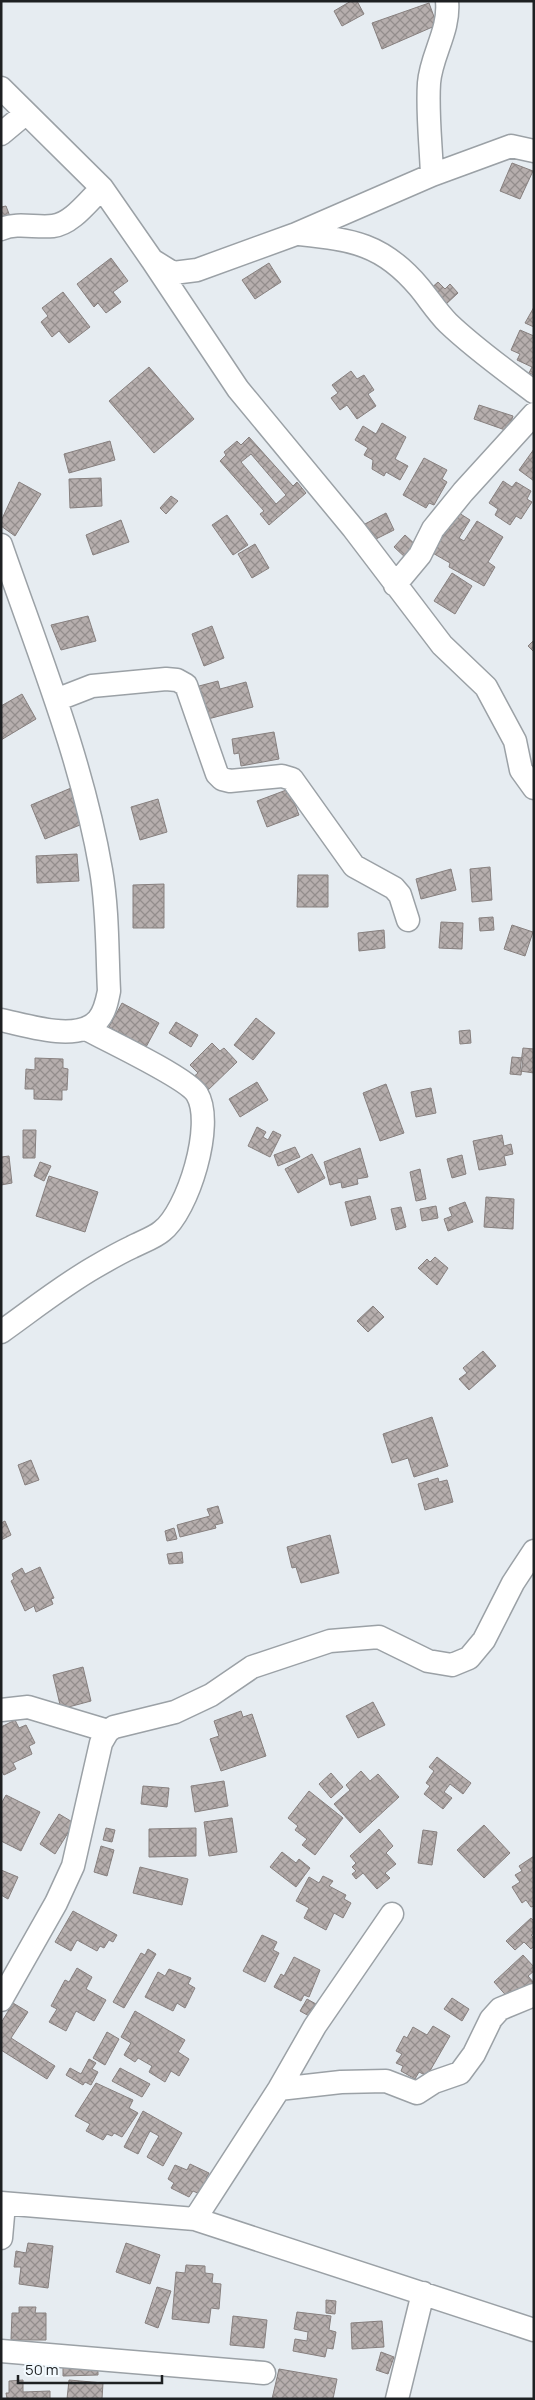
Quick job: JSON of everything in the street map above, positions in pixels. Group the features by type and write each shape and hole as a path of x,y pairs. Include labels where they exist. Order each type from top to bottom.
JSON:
{"street":[{"path":"432,175 429,81 444,33 448,11 447,1"},
{"path":"1,88 102,188 238,389 353,528 442,645 486,687 515,741 521,770 534,788"},
{"path":"1,134 26,114"},
{"path":"152,260 173,273 197,270 296,234 432,175 511,146 533,146"},
{"path":"1,229 22,225 53,226 65,222 102,188"},
{"path":"296,234 348,240 370,247 395,262 419,288 436,312 459,334 534,392"},
{"path":"395,585 420,555 433,529 463,492 534,414"},
{"path":"1,545 56,700 81,784 102,881 109,991 106,1008 98,1020 86,1029 54,1032 1,1020"},
{"path":"56,700 92,686 166,679 176,680 186,685 217,774 222,779 230,781 282,776 292,779 354,866 394,888 400,896 408,920"},
{"path":"1,1332 87,1272 161,1232 175,1219 182,1207 196,1167 202,1138 201,1109 197,1094 181,1080 86,1029"},
{"path":"1,2000 56,1903 73,1866 101,1743 108,1731 114,1727 175,1712 211,1695 252,1667 330,1641 379,1637 428,1661 452,1665 461,1662 469,1658 484,1640 513,1583 534,1551"},
{"path":"1,1710 28,1708 108,1731"},
{"path":"195,2219 279,2089 315,2026 392,1914"},
{"path":"279,2089 341,2082 386,2081 417,2093 434,2082 460,2072 474,2054 491,2019 500,2009 534,1995"},
{"path":"1,2238 2,2204 195,2219 534,2330"},
{"path":"397,2399 423,2293"},
{"path":"1,2351 264,2373"}],"building":[{"path":"351,1 357,1 364,14 342,26 334,11"},
{"path":"429,3 437,25 382,49 372,23"},
{"path":"512,163 533,171 520,199 500,191"},
{"path":"6,206 11,219 1,222 1,207"},
{"path":"111,258 128,281 113,292 121,302 106,313 98,303 94,307 77,284"},
{"path":"269,263 281,282 255,299 242,280"},
{"path":"438,282 445,289 450,284 458,293 444,306 429,290"},
{"path":"63,292 90,327 69,343 59,331 52,337 41,322 48,316 42,308"},
{"path":"534,307 534,327 525,323"},
{"path":"520,330 534,336 534,375 529,373 532,367 517,360 520,354 511,350"},
{"path":"149,367 194,419 154,453 109,401"},
{"path":"351,371 357,379 364,375 374,390 368,394 376,406 357,419 347,405 340,410 331,398 338,393 332,385"},
{"path":"479,405 513,416 508,431 474,419"},
{"path":"382,423 406,437 395,459 408,466 400,480 386,472 384,476 372,469 373,460 364,455 368,448 355,440 363,426 376,434"},
{"path":"249,437 293,486 297,482 306,493 269,525 260,514 264,511 220,461 226,455 224,452 237,441 241,445","holes":["251,454 286,495 276,504 241,462"]},
{"path":"110,441 115,460 69,473 64,454"},
{"path":"534,449 534,481 519,470"},
{"path":"424,458 447,470 442,479 447,482 434,505 429,503 426,508 403,495"},
{"path":"101,478 102,506 70,508 69,479"},
{"path":"503,481 512,487 516,482 531,491 527,499 532,502 521,519 516,516 510,525 495,515 498,509 489,503"},
{"path":"19,482 41,494 15,536 1,526 1,521"},
{"path":"171,496 178,501 166,514 160,508"},
{"path":"386,513 394,530 372,541 363,525"},
{"path":"459,513 470,520 459,538 464,541 477,521 503,537 488,562 495,567 484,586 449,567 450,563 431,552"},
{"path":"227,515 248,545 233,555 212,525"},
{"path":"121,520 129,542 93,555 86,535"},
{"path":"405,535 418,547 407,559 394,547"},
{"path":"255,544 269,568 252,578 238,554"},
{"path":"452,573 472,586 455,614 434,601"},
{"path":"88,616 96,641 61,650 51,625"},
{"path":"212,626 224,658 204,666 192,634"},
{"path":"534,640 534,652 528,646"},
{"path":"218,681 220,689 246,682 253,707 208,719 199,686"},
{"path":"22,694 36,719 1,740 1,706"},
{"path":"274,732 279,759 241,766 239,753 234,754 232,739"},
{"path":"71,788 85,823 45,839 31,805"},
{"path":"289,789 299,815 267,827 257,801"},
{"path":"158,799 167,832 140,840 131,807"},
{"path":"77,854 79,881 37,883 36,856"},
{"path":"490,867 492,900 472,902 470,869"},
{"path":"451,869 456,890 421,899 416,879"},
{"path":"298,875 328,875 328,907 297,907"},
{"path":"164,884 164,928 133,928 133,885"},
{"path":"493,917 494,930 480,931 479,918"},
{"path":"441,922 463,923 462,949 439,948"},
{"path":"512,925 533,932 525,956 504,949"},
{"path":"384,930 385,948 359,951 358,933"},
{"path":"122,1003 159,1023 146,1047 109,1027"},
{"path":"256,1018 275,1033 253,1060 234,1045"},
{"path":"176,1022 198,1035 191,1047 169,1033"},
{"path":"470,1030 471,1043 460,1044 459,1031"},
{"path":"212,1043 220,1051 224,1048 237,1062 206,1092 192,1078 198,1073 190,1065"},
{"path":"523,1048 534,1049 534,1073 520,1071"},
{"path":"512,1057 523,1058 521,1075 510,1074"},
{"path":"35,1058 63,1059 63,1068 68,1069 67,1090 62,1090 62,1100 34,1099 34,1089 25,1089 26,1069 35,1070"},
{"path":"257,1082 268,1100 240,1117 229,1099"},
{"path":"386,1084 404,1133 380,1141 363,1093"},
{"path":"431,1088 436,1113 416,1117 411,1092"},
{"path":"257,1127 266,1132 263,1137 268,1140 273,1131 281,1135 270,1157 248,1146"},
{"path":"23,1130 36,1130 35,1158 23,1158"},
{"path":"502,1135 504,1146 511,1144 513,1154 504,1156 506,1165 479,1170 473,1141"},
{"path":"295,1147 300,1157 278,1166 274,1155"},
{"path":"360,1148 368,1177 357,1179 358,1184 342,1188 341,1182 330,1185 324,1162"},
{"path":"312,1154 325,1178 298,1193 285,1169"},
{"path":"462,1155 466,1174 452,1178 447,1159"},
{"path":"9,1156 12,1183 1,1185 1,1157"},
{"path":"40,1162 51,1166 44,1181 34,1176"},
{"path":"420,1169 426,1199 416,1201 410,1172"},
{"path":"49,1176 98,1192 85,1232 36,1216"},
{"path":"370,1196 376,1219 351,1226 345,1202"},
{"path":"486,1197 514,1199 513,1229 484,1227"},
{"path":"465,1202 473,1222 448,1231 444,1219 452,1216 449,1208"},
{"path":"436,1206 438,1218 422,1221 420,1209"},
{"path":"401,1207 406,1227 396,1230 391,1209"},
{"path":"435,1257 448,1268 437,1285 418,1268 427,1259 430,1262"},
{"path":"373,1306 384,1317 368,1332 357,1321"},
{"path":"483,1351 496,1366 469,1390 459,1379 467,1373 463,1368"},
{"path":"432,1417 448,1466 414,1477 408,1458 392,1463 383,1434"},
{"path":"31,1460 39,1480 25,1485 18,1465"},
{"path":"438,1478 439,1482 447,1480 453,1502 425,1510 418,1484"},
{"path":"218,1506 223,1523 215,1525 216,1528 180,1537 177,1525 210,1516 207,1509"},
{"path":"5,1521 11,1535 1,1540 1,1523"},
{"path":"174,1528 177,1539 167,1541 165,1531"},
{"path":"330,1535 339,1573 301,1583 296,1567 292,1568 287,1547"},
{"path":"182,1552 183,1563 169,1564 167,1554"},
{"path":"40,1567 54,1598 51,1599 53,1604 36,1612 34,1606 25,1611 11,1581 14,1579 12,1574 22,1568 25,1574"},
{"path":"83,1667 91,1701 61,1709 53,1675"},
{"path":"373,1702 385,1725 358,1738 346,1716"},
{"path":"241,1711 243,1717 252,1714 266,1756 221,1771 210,1739 219,1736 214,1721"},
{"path":"15,1720 19,1728 26,1725 35,1743 29,1746 32,1754 13,1763 16,1769 4,1775 1,1770 1,1727"},
{"path":"437,1757 471,1783 463,1794 450,1784 444,1792 452,1798 443,1809 424,1794 430,1786 426,1783 434,1771 429,1767"},
{"path":"361,1771 370,1781 378,1774 399,1797 360,1833 334,1804 350,1790 346,1785"},
{"path":"331,1773 343,1787 331,1798 319,1784"},
{"path":"224,1781 228,1806 195,1812 191,1786"},
{"path":"143,1786 169,1788 167,1807 141,1804"},
{"path":"309,1791 343,1818 315,1855 302,1845 307,1839 295,1830 298,1826 288,1818"},
{"path":"6,1795 40,1812 21,1851 1,1841 1,1804"},
{"path":"59,1814 74,1823 55,1854 40,1844"},
{"path":"232,1818 237,1852 209,1856 204,1822"},
{"path":"484,1825 510,1853 484,1878 457,1850"},
{"path":"106,1828 115,1830 112,1842 103,1840"},
{"path":"196,1828 196,1856 149,1857 149,1829"},
{"path":"379,1829 393,1846 386,1853 396,1864 385,1873 390,1878 377,1889 363,1873 356,1879 352,1874 356,1871 352,1867 356,1863 350,1856"},
{"path":"423,1830 437,1832 432,1865 418,1863"},
{"path":"101,1846 114,1850 107,1876 94,1872"},
{"path":"282,1852 296,1863 299,1859 310,1868 296,1887 270,1867"},
{"path":"534,1856 534,1906 531,1907 526,1900 522,1903 512,1887 520,1882 515,1875 522,1871 519,1866"},
{"path":"140,1867 188,1879 182,1905 133,1893"},
{"path":"1,1870 18,1877 8,1899 1,1895"},
{"path":"323,1876 333,1881 329,1886 346,1895 344,1899 351,1903 343,1918 334,1913 326,1930 304,1918 309,1908 296,1901 309,1877 319,1883"},
{"path":"73,1911 117,1935 113,1942 109,1940 104,1948 100,1946 97,1951 77,1940 71,1951 55,1942"},
{"path":"531,1918 534,1921 534,1933 531,1935 534,1938 534,1946 531,1949 524,1942 515,1950 506,1941"},
{"path":"262,1935 277,1942 273,1950 279,1953 265,1982 243,1971"},
{"path":"148,1949 156,1954 124,2008 113,2002 141,1953 145,1955"},
{"path":"523,1955 534,1967 534,1971 528,1976 534,1983 511,2001 494,1982"},
{"path":"294,1957 320,1970 309,1997 304,1995 301,2001 274,1987 281,1974 284,1976"},
{"path":"77,1968 92,1977 86,1989 106,2000 94,2021 76,2011 66,2031 49,2022 57,2009 51,2006 65,1980 69,1982"},
{"path":"169,1969 191,1978 188,1984 195,1988 185,2008 177,2003 173,2011 145,1997 158,1972 165,1976"},
{"path":"452,1998 469,2009 462,2021 444,2009"},
{"path":"307,1999 316,2004 309,2016 300,2011"},
{"path":"13,2003 28,2012 11,2038 55,2066 47,2079 1,2050 1,2023"},
{"path":"135,2011 185,2040 178,2052 189,2059 179,2076 171,2071 165,2082 149,2072 152,2066 138,2058 135,2062 124,2055 131,2043 121,2037"},
{"path":"433,2026 450,2036 427,2076 419,2072 415,2079 401,2071 403,2066 396,2063 402,2054 396,2051 404,2036 407,2038 413,2027 427,2035"},
{"path":"107,2032 119,2039 105,2065 93,2058"},
{"path":"89,2059 96,2063 92,2069 98,2072 91,2085 85,2082 83,2085 66,2075 70,2068 81,2074"},
{"path":"120,2068 150,2084 142,2097 112,2081"},
{"path":"96,2083 133,2100 129,2108 138,2113 122,2137 114,2133 112,2136 107,2134 103,2140 86,2131 90,2124 75,2116"},
{"path":"143,2111 182,2133 163,2166 147,2157 159,2136 150,2131 138,2154 124,2147"},
{"path":"190,2164 209,2173 206,2179 209,2181 202,2195 193,2191 189,2197 171,2188 174,2183 168,2179 175,2165 187,2170"},
{"path":"28,2243 53,2246 48,2288 19,2284 21,2267 14,2267 16,2251 26,2253"},
{"path":"126,2243 160,2255 150,2284 116,2272"},
{"path":"186,2265 205,2266 205,2273 213,2274 212,2283 221,2284 219,2309 211,2308 209,2323 172,2319 176,2272 185,2273"},
{"path":"157,2287 171,2291 158,2328 145,2323"},
{"path":"326,2300 336,2301 335,2314 326,2313"},
{"path":"19,2307 36,2307 35,2313 46,2313 46,2340 11,2340 12,2313 19,2313"},
{"path":"297,2312 331,2316 329,2330 336,2332 333,2349 327,2348 325,2357 293,2351 295,2339 307,2341 308,2332 294,2329"},
{"path":"233,2316 267,2320 264,2348 230,2345"},
{"path":"382,2321 384,2347 352,2349 351,2323"},
{"path":"381,2352 394,2357 388,2374 376,2370"},
{"path":"98,2363 98,2375 63,2376 63,2365"},
{"path":"279,2369 337,2379 333,2399 272,2399"},
{"path":"23,2380 23,2392 50,2391 50,2399 7,2399 6,2393 9,2393 9,2381"},
{"path":"69,2380 103,2383 102,2399 67,2399"}]}
